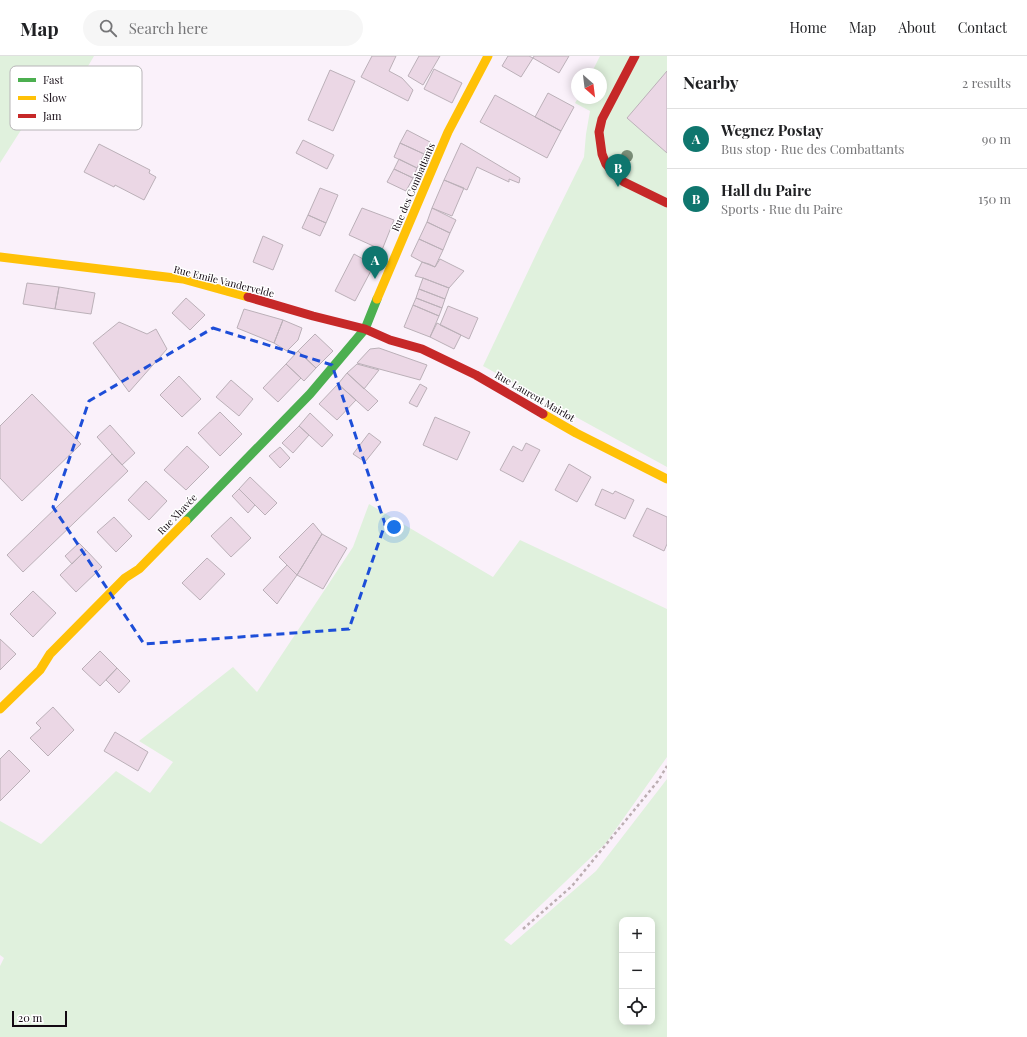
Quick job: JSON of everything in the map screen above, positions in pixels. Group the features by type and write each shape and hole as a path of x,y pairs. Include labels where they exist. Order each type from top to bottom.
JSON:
{"street":[{"name":"Rue des Combattants","path":"365,329 448,132 488,56"},
{"path":"635,56 602,119 599,132 602,154 606,164 614,174 624,182 667,203"},
{"name":"Rue Emile Vandervelde","path":"0,257 183,280 365,329 390,340"},
{"name":"Rue Xhavée","path":"0,709 40,670 50,654 125,578 139,569 310,394 365,329"},
{"name":"Rue Laurent Mairlot","path":"390,340 422,349 476,375 576,433 667,480"}],"path":[{"path":"523,930 572,886 658,781 667,766"}],"highlighted area":[{"path":"213,328 332,365 385,524 349,629 144,644 53,507 89,401"}],"green space":[{"path":"0,56 94,56 88,66 10,66 10,130 21,130 0,163"},
{"path":"600,56 667,56 667,467 483,366 584,157 590,111 577,104 607,104 607,68 594,68"},
{"path":"369,504 493,577 520,540 667,609 667,757 606,843 504,940 511,945 596,871 667,779 667,1037 0,1037 0,966 4,958 0,955 0,821 41,844 116,771 150,793 173,762 139,741 233,667 257,692 353,547"}],"building":[{"path":"372,56 396,56 389,71 402,78 413,90 408,101 361,77"},
{"path":"419,56 440,56 423,85 408,76"},
{"path":"508,56 529,56 533,58 521,77 502,66"},
{"path":"534,56 569,56 559,73 533,58"},
{"path":"434,69 462,83 452,103 424,89"},
{"path":"330,70 355,81 333,131 308,120"},
{"path":"667,71 667,153 627,118"},
{"path":"548,93 574,107 561,131 535,117"},
{"path":"495,95 561,131 547,158 480,122"},
{"path":"407,130 430,142 424,154 400,143"},
{"path":"303,140 334,155 327,169 296,153"},
{"path":"400,143 424,154 417,168 394,157"},
{"path":"461,143 520,178 519,183 509,179 509,182 477,167 467,190 444,180"},
{"path":"99,144 150,170 149,173 156,177 144,200 115,185 114,187 84,172"},
{"path":"399,159 417,168 413,178 394,169"},
{"path":"394,169 413,178 406,191 387,182"},
{"path":"444,180 464,188 452,216 432,208"},
{"path":"320,188 338,195 326,223 308,215"},
{"path":"362,208 394,220 382,250 349,235"},
{"path":"432,208 456,220 450,233 427,222"},
{"path":"308,215 326,223 320,236 302,228"},
{"path":"427,222 450,233 443,250 419,239"},
{"path":"263,236 283,245 273,270 253,262"},
{"path":"419,239 443,250 435,267 411,256"},
{"path":"354,254 374,265 355,301 335,291"},
{"path":"440,259 464,271 449,288 415,276 422,262 435,267"},
{"path":"423,278 449,288 445,299 419,289"},
{"path":"27,283 59,287 55,309 23,304"},
{"path":"59,287 95,293 91,314 55,309"},
{"path":"419,289 445,299 442,308 416,298"},
{"path":"186,298 205,315 190,330 172,313"},
{"path":"416,298 442,308 439,316 413,305"},
{"path":"413,305 439,316 430,337 404,327"},
{"path":"448,306 478,318 469,339 440,325"},
{"path":"244,309 283,320 274,343 237,328"},
{"path":"283,320 302,328 298,340 287,351 274,343"},
{"path":"119,322 147,334 156,329 167,349 129,392 93,343"},
{"path":"437,323 461,335 454,349 430,337"},
{"path":"315,334 333,351 316,368 298,351"},
{"path":"379,348 427,365 420,380 357,363 370,349"},
{"path":"298,351 316,368 304,381 286,364"},
{"path":"286,364 301,378 278,402 263,388"},
{"path":"357,364 379,370 364,389 347,373"},
{"path":"347,373 378,401 368,411 338,384"},
{"path":"179,376 201,399 182,417 160,395"},
{"path":"231,380 253,399 239,416 216,397"},
{"path":"338,384 356,400 337,420 319,404"},
{"path":"420,384 427,388 417,407 409,403"},
{"path":"32,394 81,444 22,501 0,478 0,426"},
{"path":"220,412 242,434 220,456 198,433"},
{"path":"310,413 333,435 322,447 299,426"},
{"path":"435,417 470,432 457,460 423,445"},
{"path":"110,425 135,453 122,465 97,437"},
{"path":"299,426 309,435 293,453 282,443"},
{"path":"369,433 381,442 365,462 353,454"},
{"path":"526,443 540,450 523,482 500,470 513,446 522,451"},
{"path":"187,446 209,467 186,490 164,470"},
{"path":"280,447 290,458 280,468 269,456"},
{"path":"112,454 128,471 23,572 7,555"},
{"path":"569,464 591,477 577,502 555,490"},
{"path":"250,477 277,503 265,515 239,489"},
{"path":"146,481 167,501 149,520 128,500"},
{"path":"239,489 255,505 248,513 232,496"},
{"path":"602,489 613,494 615,491 634,500 625,519 595,505"},
{"path":"647,508 667,517 667,544 664,551 633,536"},
{"path":"114,517 132,536 116,552 97,532"},
{"path":"231,517 251,538 231,557 211,536"},
{"path":"313,523 322,534 297,575 279,557"},
{"path":"322,534 347,548 323,589 297,575"},
{"path":"79,543 86,550 72,564 65,556"},
{"path":"86,550 102,567 76,592 60,575"},
{"path":"207,558 225,574 200,600 182,583"},
{"path":"287,565 297,575 277,604 263,590"},
{"path":"33,591 56,613 33,637 10,614"},
{"path":"0,639 16,654 0,670"},
{"path":"100,651 117,668 100,686 82,669"},
{"path":"117,668 130,681 119,693 106,680"},
{"path":"53,707 74,730 48,756 30,738 41,728 36,723"},
{"path":"115,732 148,752 138,771 104,751"},
{"path":"9,750 30,771 0,801 0,759"}],"traffic: fast":[{"path":"186,521 310,394 365,329 377,299"}],"traffic: slow":[{"path":"377,299 448,132 488,56"},
{"path":"0,257 183,279 248,297"},
{"path":"543,414 576,433 667,479"},
{"path":"0,709 40,670 50,654 125,578 139,569 186,521"}],"traffic: jam":[{"path":"635,56 602,119 599,132 602,154 606,164 614,174 624,182 667,203"},
{"path":"248,297 365,329 390,340 422,349 476,375 543,414"}],"place":[{"name":"Hall du Paire","path":"618,187"},
{"name":"Wegnez Postay","path":"375,279"}]}
